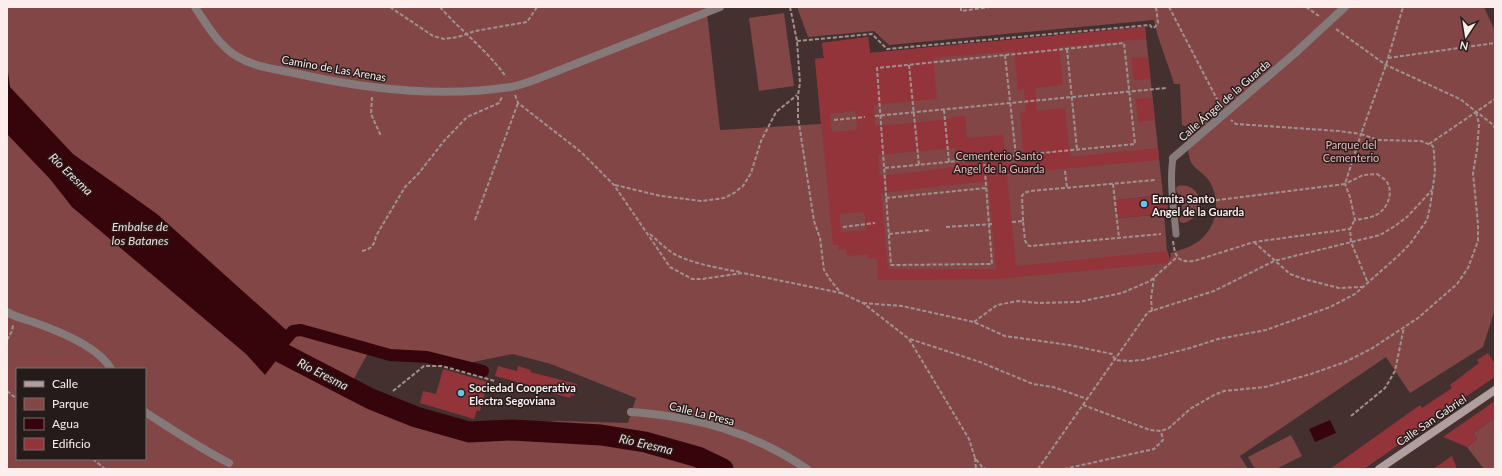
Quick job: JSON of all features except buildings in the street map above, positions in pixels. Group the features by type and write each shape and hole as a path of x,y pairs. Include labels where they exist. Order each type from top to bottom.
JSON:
{"main road":[{"name":"Calle San Gabriel","path":"1379,469 1495,390"}],"street":[{"name":"Camino de Las Arenas","path":"195,7 209,29 231,52 243,60 265,67 319,79 372,87 445,92 509,87 572,66 720,7"},
{"name":"Calle Ángel de la Guarda","path":"1174,158 1294,54 1345,7"},
{"path":"10,314 58,330 91,348 110,368"},
{"name":"Calle La Presa","path":"631,412 684,418 739,433 784,454 808,469"},
{"path":"146,413 180,436 229,463"}],"lane":[{"name":"Calle Ángel de la Guarda","path":"1174,158 1172,167 1172,188 1176,234"}],"path":[{"path":"390,7 433,36 444,39 458,37 475,31 526,22 538,7"},
{"path":"440,7 498,66 518,103 581,152 614,185 670,267 692,279 743,273"},
{"path":"790,7 797,41 800,83 798,95 799,125 814,221 820,238 824,270 841,293"},
{"path":"961,7 962,11 990,7"},
{"path":"797,41 872,34 887,49 1150,25 1152,28 1155,27 1158,22 1156,7"},
{"path":"1169,7 1220,105"},
{"path":"1306,7 1319,16"},
{"path":"1368,283 1350,242 1350,229 1354,220 1350,197 1345,184 1361,134 1386,66 1403,7"},
{"path":"1335,28 1386,66 1460,99 1495,128"},
{"path":"885,168 1135,144 1124,43 876,68 892,265 992,264 984,159"},
{"path":"1388,58 1495,43"},
{"path":"1067,49 1076,150"},
{"path":"1005,55 1016,156"},
{"path":"909,65 919,165"},
{"path":"372,87 372,114 382,136"},
{"path":"362,251 370,249 375,243 376,236 405,187 419,173 444,141 467,117 499,103 509,87"},
{"path":"875,116 1166,88"},
{"path":"614,185 661,196 702,201 724,198 743,186 751,173 761,141 776,112 798,95"},
{"path":"1429,144 1495,99"},
{"path":"475,220 518,103"},
{"path":"944,110 949,162"},
{"path":"1083,405 1150,430 1161,431 1169,428 1190,409 1214,395 1231,390 1265,387 1311,374 1345,362 1371,349 1418,318 1457,284 1468,268 1478,242 1478,224 1472,173 1477,150 1479,124 1476,112"},
{"path":"834,120 865,117"},
{"path":"1114,360 1143,360 1190,348 1218,338 1266,330 1330,307 1355,294 1368,283 1398,256 1427,220 1435,172 1433,146 1421,141 1378,140 1361,134 1340,131 1236,124 1228,118"},
{"path":"1065,171 1067,188"},
{"path":"1210,201 1345,184 1363,175 1377,174 1387,182 1390,189 1390,197 1384,209 1377,215 1354,220"},
{"path":"1155,180 1024,193 1022,196 1025,240 1027,245 1030,246 1161,234"},
{"path":"1113,183 1119,238"},
{"path":"886,198 986,188"},
{"path":"1038,469 1148,312 1214,291 1274,261 1380,235 1396,226 1408,216 1432,189"},
{"path":"1012,222 1023,221"},
{"path":"844,227 875,223"},
{"path":"946,228 992,224"},
{"path":"1174,251 1177,257 1185,262 1194,261 1254,242 1350,229"},
{"path":"889,234 931,230"},
{"path":"648,233 674,253 690,260 722,269 841,293 863,303 909,339 980,362 1033,384 1053,387 1087,399"},
{"path":"1254,242 1290,274 1339,288 1363,287"},
{"path":"974,322 997,305 1018,300 1038,303 1078,302 1122,293 1150,281 1177,257"},
{"path":"1152,311 1151,298 1154,278"},
{"path":"863,303 902,306 974,322 1005,336 1069,345 1112,354 1114,360"},
{"path":"7,340 12,330 10,314"},
{"path":"1351,416 1385,388 1395,371 1404,327"},
{"path":"909,339 969,439 975,458 976,469"},
{"path":"393,391 424,366 442,366 495,381"},
{"path":"7,391 16,398"},
{"path":"1064,469 1154,449 1163,440 1161,431"},
{"path":"975,458 983,468 986,469"},
{"path":"94,460 105,469"}],"green space":[{"path":"7,7 711,7 707,13 720,130 821,124 815,59 824,58 822,43 868,37 870,53 1145,27 1163,195 1117,200 1118,218 1164,214 1167,251 1170,260 1171,253 1193,245 1205,235 1210,229 1216,206 1210,182 1191,163 1190,160 1186,126 1182,125 1180,84 1174,84 1154,20 889,45 874,31 808,37 797,7 1484,7 1495,31 1495,309 1483,347 1410,393 1386,357 1240,456 1248,469 7,469","holes":["368,353 391,359 421,359 468,363 513,354 551,364 636,398 628,423 558,421 527,423 482,422 480,426 434,418 418,413 389,402 351,384"]},
{"path":"784,13 794,86 759,91 749,18"},
{"path":"1178,186 1186,186 1192,189 1197,193 1200,200 1198,213 1192,219 1184,223 1180,222 1179,218 1183,215 1181,195 1177,193 1176,188"},
{"path":"1495,418 1495,469 1484,469 1467,447 1477,439 1473,433"},
{"path":"1291,435 1302,456 1276,469 1255,469 1248,457"}],"water":[{"name":"Embalse de los Batanes","path":"7,64 10,87 73,154 157,214 294,337 265,375 246,354 72,207 50,179 7,134"},
{"path":"1330,420 1336,433 1315,442 1309,429"}],"waterway":[{"path":"280,346 293,331 301,330 390,355 427,357 483,371"},
{"name":"Río Eresma","path":"258,336 282,353 371,399 416,417 469,432 512,430 601,435 645,442 698,457 723,469"}],"place":[{"name":"Ermita Santo Angel de la Guarda","path":"1144,204"},
{"name":"Sociedad Cooperativa Electra Segoviana","path":"461,393"}],"park label":[{"name":"Parque del Cementerio","path":"1351,150"},
{"name":"Cementerio Santo Angel de la Guarda","path":"999,161"}]}
